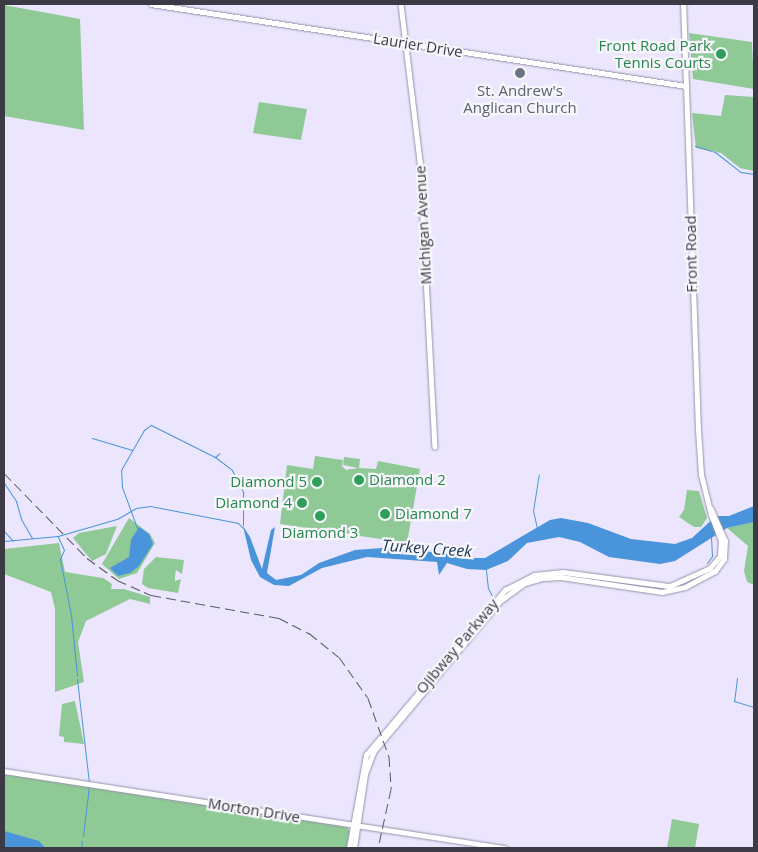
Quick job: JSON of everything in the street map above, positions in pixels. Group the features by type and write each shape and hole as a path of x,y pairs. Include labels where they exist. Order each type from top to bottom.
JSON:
{"street":[{"name":"Laurier Drive","path":"150,4 686,86"},
{"name":"Michigan Avenue","path":"402,4 420,162 435,446"},
{"name":"Front Road","path":"683,4 693,335 701,469 708,503"},
{"name":"Ojibway Parkway","path":"354,848 355,825 364,762 371,748 505,590 534,575 563,572 670,586 714,564 721,550 721,535 708,503"},
{"name":"Morton Drive","path":"4,771 505,848"},
{"name":"Ojibway Parkway","path":"349,848 355,825"}],"green space":[{"path":"4,5 80,19 84,130 4,116"},
{"path":"689,33 752,42 754,89 693,79"},
{"path":"725,95 754,97 754,171 740,168 721,153 696,148 692,113 721,116"},
{"path":"259,102 307,109 301,140 253,133"},
{"path":"315,456 343,460 341,470 342,466 346,470 358,468 343,465 344,457 360,459 359,468 376,469 378,461 420,469 407,543 280,524 287,465 313,469"},
{"path":"687,490 699,491 707,518 701,527 694,527 679,517 684,510"},
{"path":"129,518 150,534 155,543 137,573 119,579 102,564"},
{"path":"754,522 754,585 747,582 744,571 748,546 727,528"},
{"path":"117,526 106,554 92,561 73,538 79,533"},
{"path":"59,543 65,572 103,578 112,584 111,589 124,589 150,597 150,604 130,599 86,621 78,642 84,682 55,692 55,609 51,592 4,574 4,549"},
{"path":"156,557 184,560 182,574 176,570 175,581 181,579 178,593 148,588 142,584 144,569"},
{"path":"75,701 84,744 64,742 64,737 59,736 62,704"},
{"path":"4,773 347,827 350,832 348,848 4,848"},
{"path":"672,819 699,824 695,848 667,848"}],"water":[{"name":"Turkey Creek","path":"754,506 754,522 727,528 675,561 660,564 609,557 580,542 559,537 527,543 508,561 486,570 467,569 447,563 439,575 437,562 367,557 322,568 289,586 274,585 260,577 251,560 243,526 250,537 262,569 271,530 275,527 267,573 276,580 301,575 319,563 355,550 382,548 446,553 458,558 485,558 550,520 561,518 588,523 631,539 675,544 692,538 716,516 729,516"},
{"path":"139,527 149,534 153,544 139,566 130,573 118,576 110,568 129,557 131,540"},
{"path":"4,831 39,841 45,848 4,847"}],"waterway":[{"path":"695,146 715,152 741,172 754,174"},
{"path":"137,528 122,487 121,470 144,430 151,425 215,457 232,470 243,492 243,525"},
{"path":"92,438 132,450"},
{"path":"215,457 220,453"},
{"path":"537,528 533,511 539,474"},
{"path":"4,483 16,501 21,519 32,538"},
{"name":"Turkey Creek","path":"4,541 58,536 117,519 136,508 150,506 238,523 243,528"},
{"path":"4,531 13,541"},
{"path":"707,563 712,556 711,536"},
{"path":"58,537 64,550 60,559 71,615 77,676"},
{"path":"486,570 488,588 492,596"},
{"path":"737,678 734,701 754,707"},
{"path":"77,679 89,782"},
{"path":"83,836 89,786"},
{"path":"81,848 82,841"}],"railway":[{"path":"4,473 87,558 117,580 151,595 279,618 309,633 339,657 368,698 389,757 391,789 378,848"}],"place":[{"name":"Front Road Park Tennis Courts","path":"721,54"},
{"name":"St. Andrew's Anglican Church","path":"520,73"},
{"name":"Diamond 2","path":"359,480"},
{"name":"Diamond 5","path":"317,482"},
{"name":"Diamond 4","path":"302,503"},
{"name":"Diamond 7","path":"385,514"},
{"name":"Diamond 3","path":"320,516"}]}
